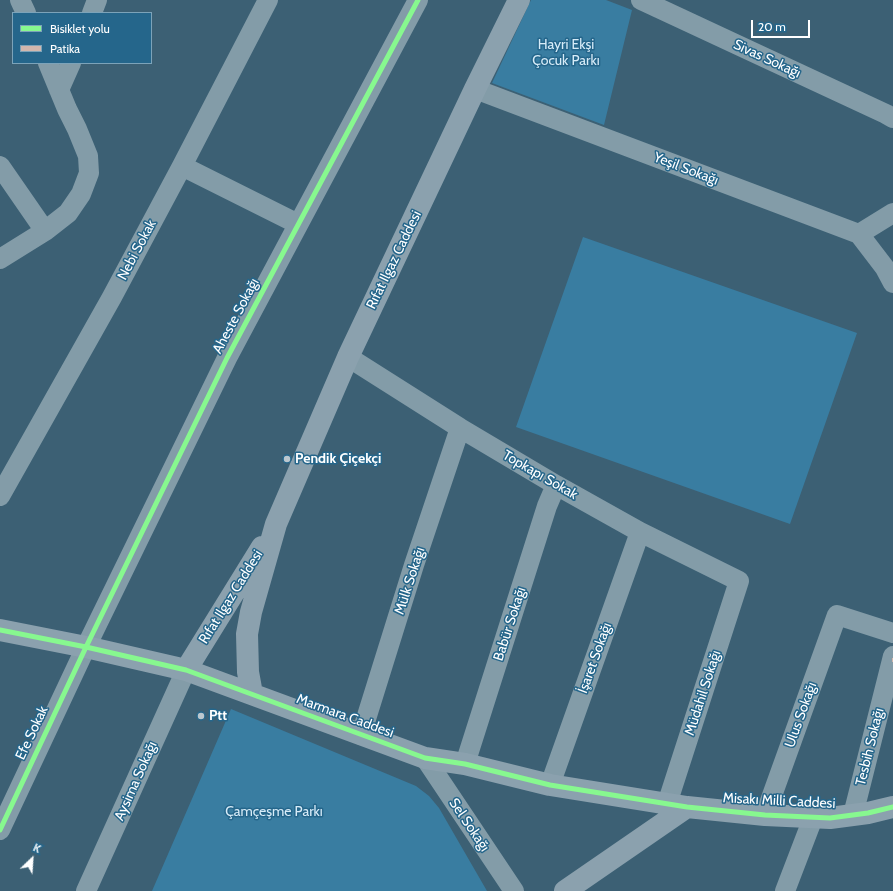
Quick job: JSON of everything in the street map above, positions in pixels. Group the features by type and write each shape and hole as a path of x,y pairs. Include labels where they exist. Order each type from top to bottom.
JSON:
{"street":[{"path":"20,0 26,12"},
{"path":"92,12 98,0"},
{"name":"Nebi Sokak","path":"0,496 108,304 182,166 268,0"},
{"name":"Aheste Sokağı","path":"86,648 227,358 418,0"},
{"name":"Rıfat Ilgaz Caddesi","path":"252,694 248,672 247,634 251,612 276,524 348,357 475,89 519,0"},
{"name":"Sivas Sokağı","path":"641,0 893,118"},
{"path":"0,259 45,231 68,213 82,194 89,173 88,156 48,64"},
{"path":"59,90 71,64"},
{"name":"Yeşil Sokağı","path":"475,89 859,234"},
{"path":"0,166 45,231"},
{"path":"182,166 298,224"},
{"path":"893,213 859,234 885,268 893,283"},
{"name":"Topkapı Sokak","path":"348,357 460,428 556,485 640,532 739,581"},
{"name":"Mülk Sokağı","path":"361,735 460,428"},
{"name":"Babür Sokağı","path":"465,764 547,506 556,485"},
{"name":"Rıfat Ilgaz Caddesi","path":"186,670 276,524"},
{"name":"İşaret Sokağı","path":"550,785 640,532"},
{"name":"Müdahil Sokağı","path":"677,806 739,581"},
{"name":"Ulus Sokağı","path":"765,815 837,615 893,633"},
{"name":"Marmara Caddesi","path":"0,630 186,670 425,758 465,764 550,785 677,806"},
{"name":"Efe Sokak","path":"0,830 86,648"},
{"name":"Tesbih Sokağı","path":"853,815 893,658"},
{"name":"Aysima Sokağı","path":"86,891 186,670"},
{"name":"Sel Sokağı","path":"425,758 514,891"},
{"path":"565,891 677,806"},
{"name":"Misakı Milli Caddesi","path":"677,806 765,815 813,818 830,818 853,815 893,806"},
{"path":"785,891 813,818"}],"green space":[{"name":"Hayri Ekşi Çocuk Parkı","path":"531,0 606,0 632,10 604,125 492,83"},
{"path":"583,237 857,333 790,524 516,427"},
{"name":"Çamçeşme Parkı","path":"231,709 416,786 429,796 439,808 487,891 152,891"}],"cycle path":[{"path":"0,830 86,647 227,358 418,0"},
{"path":"0,630 86,647 186,670 425,758 465,764 550,785 687,807 765,815 830,818 868,813 893,807"}],"place":[{"name":"Pendik Çiçekçi","path":"287,459"},
{"name":"Ptt","path":"201,716"}]}
